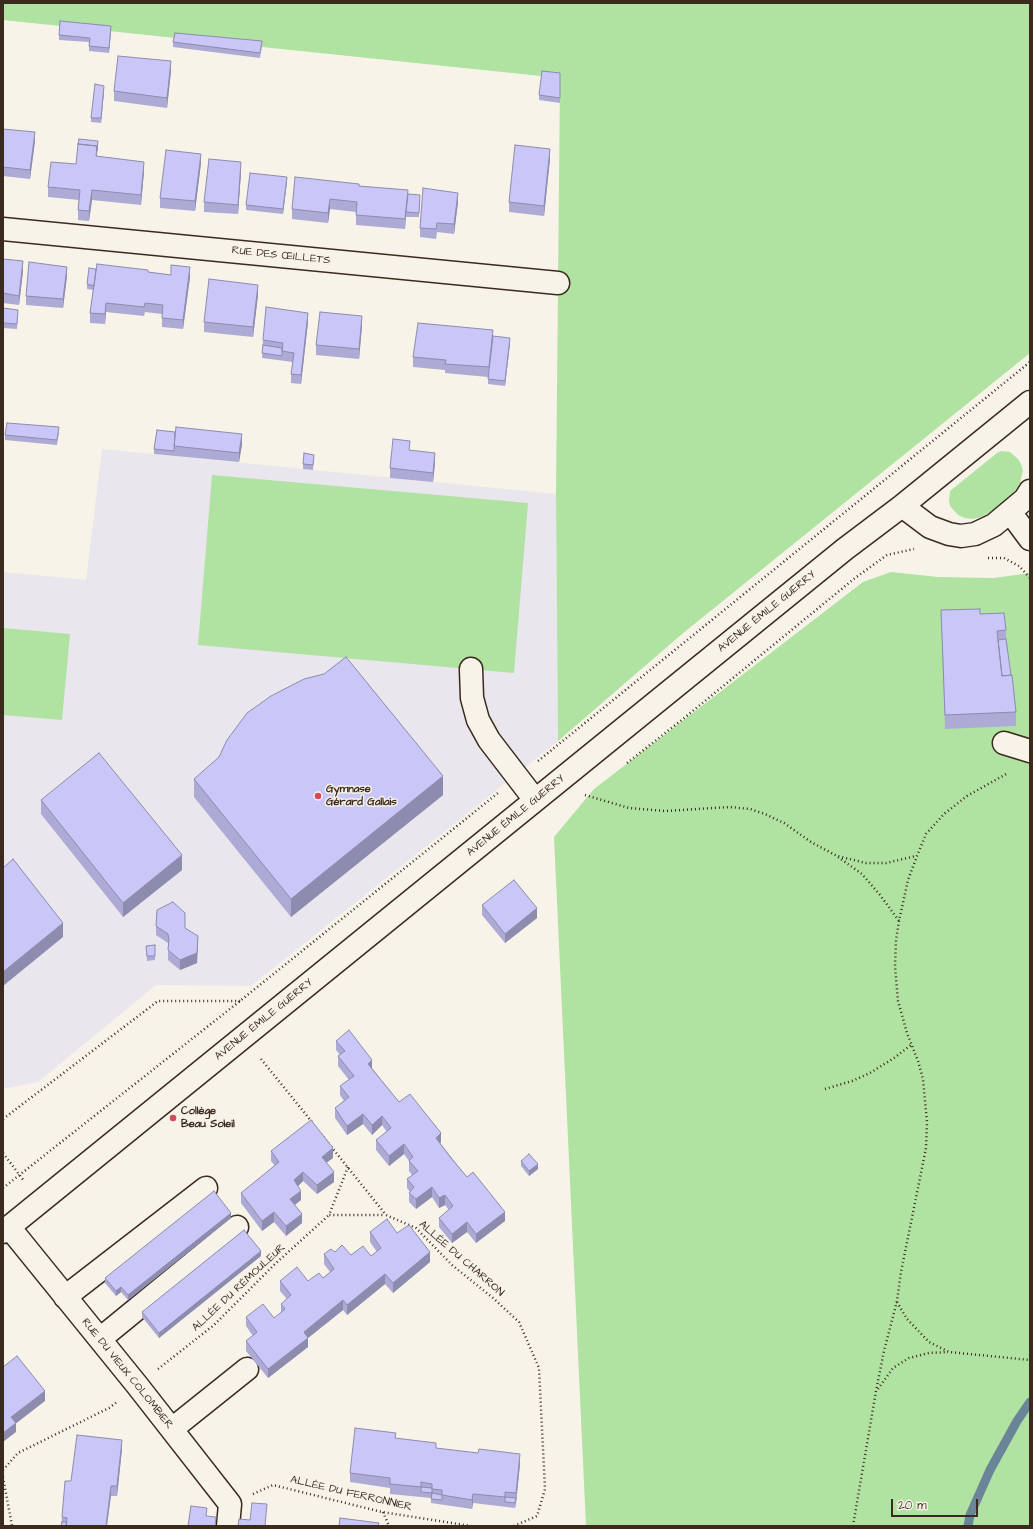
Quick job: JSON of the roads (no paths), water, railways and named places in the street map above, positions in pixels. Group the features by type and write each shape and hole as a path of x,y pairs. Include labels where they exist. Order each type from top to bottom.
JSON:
{"street":[{"name":"RUE DES ŒILLETS","path":"3,229 558,283"},
{"name":"AVENUE ÉMILE GUERRY","path":"6,1230 844,549 902,506 1030,402"},
{"path":"902,506 930,527 949,534 961,536 975,534 994,525 1025,499 1030,491"},
{"path":"1010,512 1030,539"},
{"path":"471,669 472,698 478,720 488,740 535,800"},
{"path":"1004,743 1030,752"},
{"path":"65,1297 206,1188"},
{"path":"100,1339 237,1227"},
{"name":"RUE DU VIEUX COLOMBIER","path":"6,1230 100,1339 230,1504 228,1526"},
{"path":"172,1429 247,1369"}],"waterway":[{"path":"968,1526 970,1515 990,1470 1017,1421 1030,1402"}],"place":[{"name":"Gymnase Gérard Gallais","path":"318,796"},
{"name":"Collège Beau Soleil","path":"173,1118"}]}
